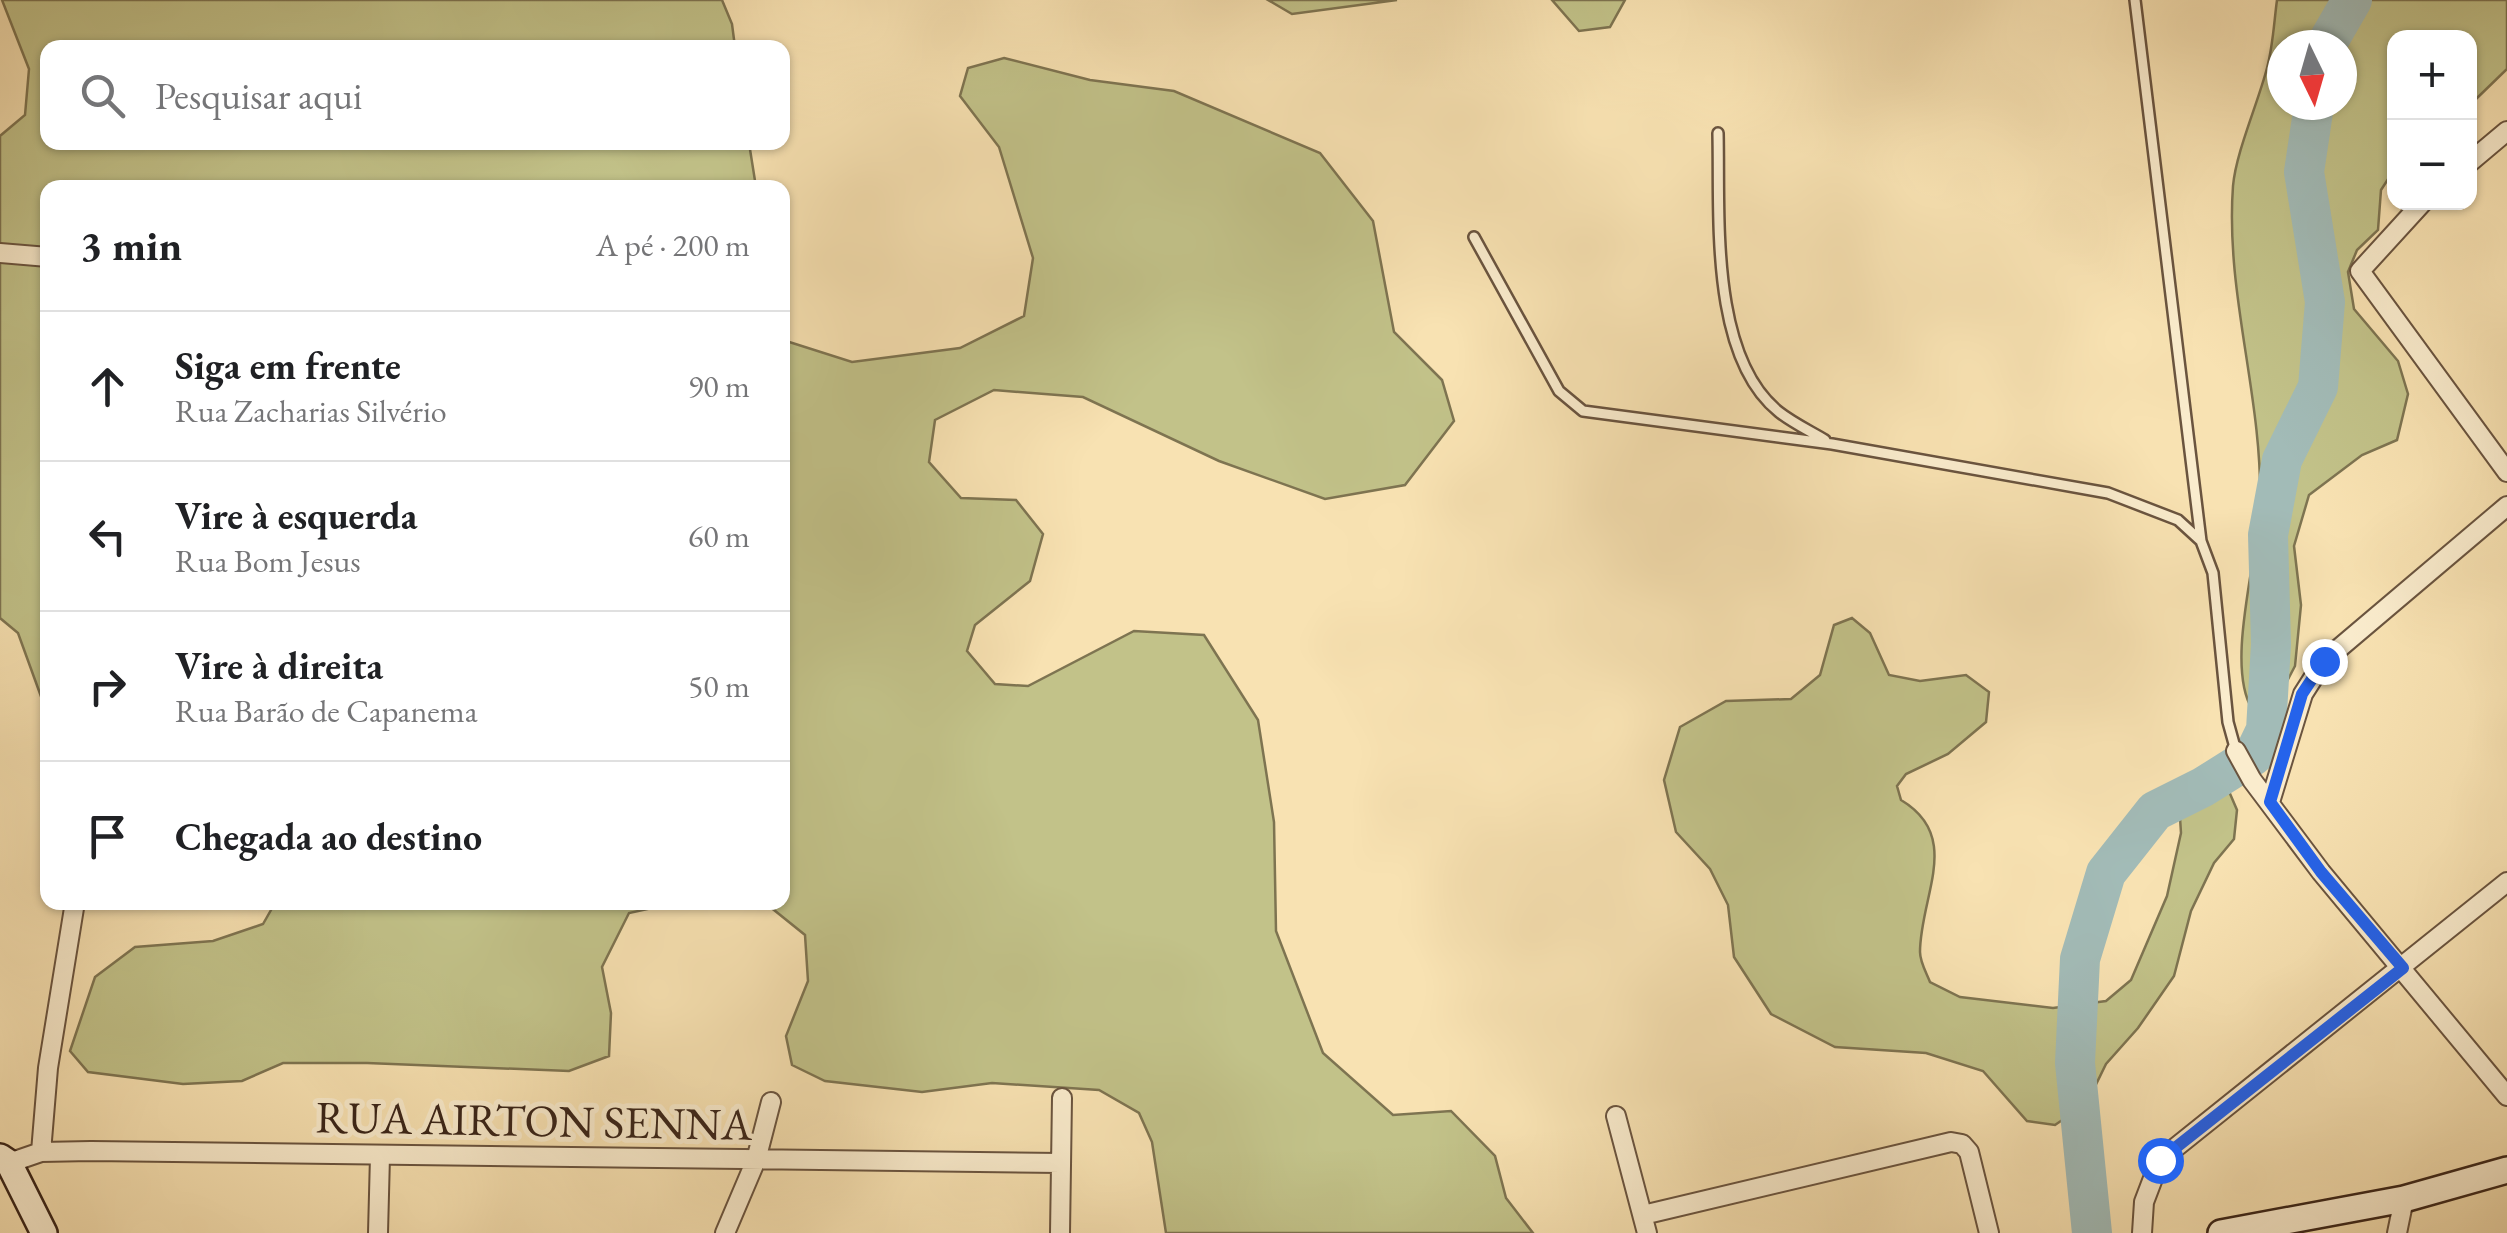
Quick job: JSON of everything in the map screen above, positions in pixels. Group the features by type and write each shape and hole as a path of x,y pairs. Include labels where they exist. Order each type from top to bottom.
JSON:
{"street":[{"path":"2477,156 2507,131"},
{"path":"2416,210 2360,271 2507,472"},
{"path":"0,253 40,256"},
{"path":"2270,802 2302,694 2324,661 2507,506"},
{"path":"2236,751 2252,780 2321,872 2507,1096"},
{"path":"2142,1233 2144,1202 2160,1160 2507,882"},
{"path":"41,1152 48,1068 74,910"},
{"path":"1060,1233 1062,1098"},
{"path":"725,1233 756,1160 771,1102"},
{"path":"1616,1116 1645,1224 1950,1142 1962,1144 1969,1152 1989,1233"},
{"name":"RUA AIRTON SENNA","path":"5,1160 41,1152 1060,1163"},
{"path":"378,1233 380,1156"},
{"path":"5,1160 44,1233"},
{"path":"2221,1233 2404,1199 2507,1170"},
{"path":"2398,1233 2404,1199"}],"lane":[{"path":"2136,0 2202,541 2213,573 2228,722 2236,751"},
{"path":"1718,133 1722,290 1742,363 1776,410 1832,444"},
{"path":"1474,237 1559,391 1583,411 1832,444 2108,493 2178,520 2202,541"}],"green space":[{"path":"2,0 722,0 734,40 40,40 40,150 750,150 755,180 40,180 40,694 18,633 0,618 0,136 25,115 29,69"},
{"path":"1268,0 1397,0 1292,14"},
{"path":"1552,0 1625,0 1610,27 1579,31"},
{"path":"2277,0 2507,0 2507,69 2477,98 2477,30 2387,30 2387,181 2381,190 2378,230 2357,250 2348,272 2354,309 2398,361 2408,394 2397,440 2362,455 2309,495 2294,546 2301,605 2295,666 2275,704 2252,709 2245,689 2242,639 2258,527 2259,465 2234,266 2233,186 2267,67 2267,120 2357,120 2357,30 2273,30"},
{"path":"1004,58 1090,80 1174,91 1320,153 1373,221 1394,332 1442,380 1454,421 1405,485 1325,499 1219,461 1083,397 994,390 935,420 929,462 961,498 1016,500 1043,534 1030,581 975,625 967,651 995,684 1028,686 1134,631 1204,635 1258,720 1274,822 1276,931 1323,1053 1393,1115 1451,1111 1495,1156 1506,1198 1533,1233 1166,1233 1152,1142 1139,1113 1099,1090 992,1083 922,1092 825,1081 792,1065 786,1036 808,981 805,935 774,910 790,910 790,342 852,362 960,348 1024,316 1033,258 999,147 960,96 968,68"},
{"path":"1852,618 1870,633 1889,675 1920,681 1966,675 1989,692 1986,722 1948,754 1906,774 1897,786 1901,800 1920,815 1930,831 1934,850 1922,931 1922,963 1930,982 1960,997 2053,1008 2106,1001 2131,980 2167,896 2181,833 2178,787 2190,774 2208,773 2228,789 2237,810 2234,839 2214,863 2191,911 2174,976 2138,1028 2106,1064 2087,1103 2055,1125 2027,1121 1983,1071 1926,1053 1835,1047 1771,1014 1734,957 1728,905 1710,869 1676,832 1664,780 1680,727 1726,701 1791,699 1820,675 1834,625"},
{"path":"271,910 643,910 629,913 602,967 611,1013 609,1056 569,1071 283,1063 242,1081 183,1084 88,1072 70,1051 95,977 135,947 213,941 263,924"}],"waterway":[{"path":"2335,30 2352,0"},
{"path":"2092,1233 2075,1063 2080,959 2106,873 2155,811 2254,755 2266,730 2271,644 2268,535 2282,460 2318,387 2325,302 2304,172 2312,120"}],"route":[{"path":"2160,1160 2403,968 2321,872 2270,802 2302,694 2324,661"}]}
